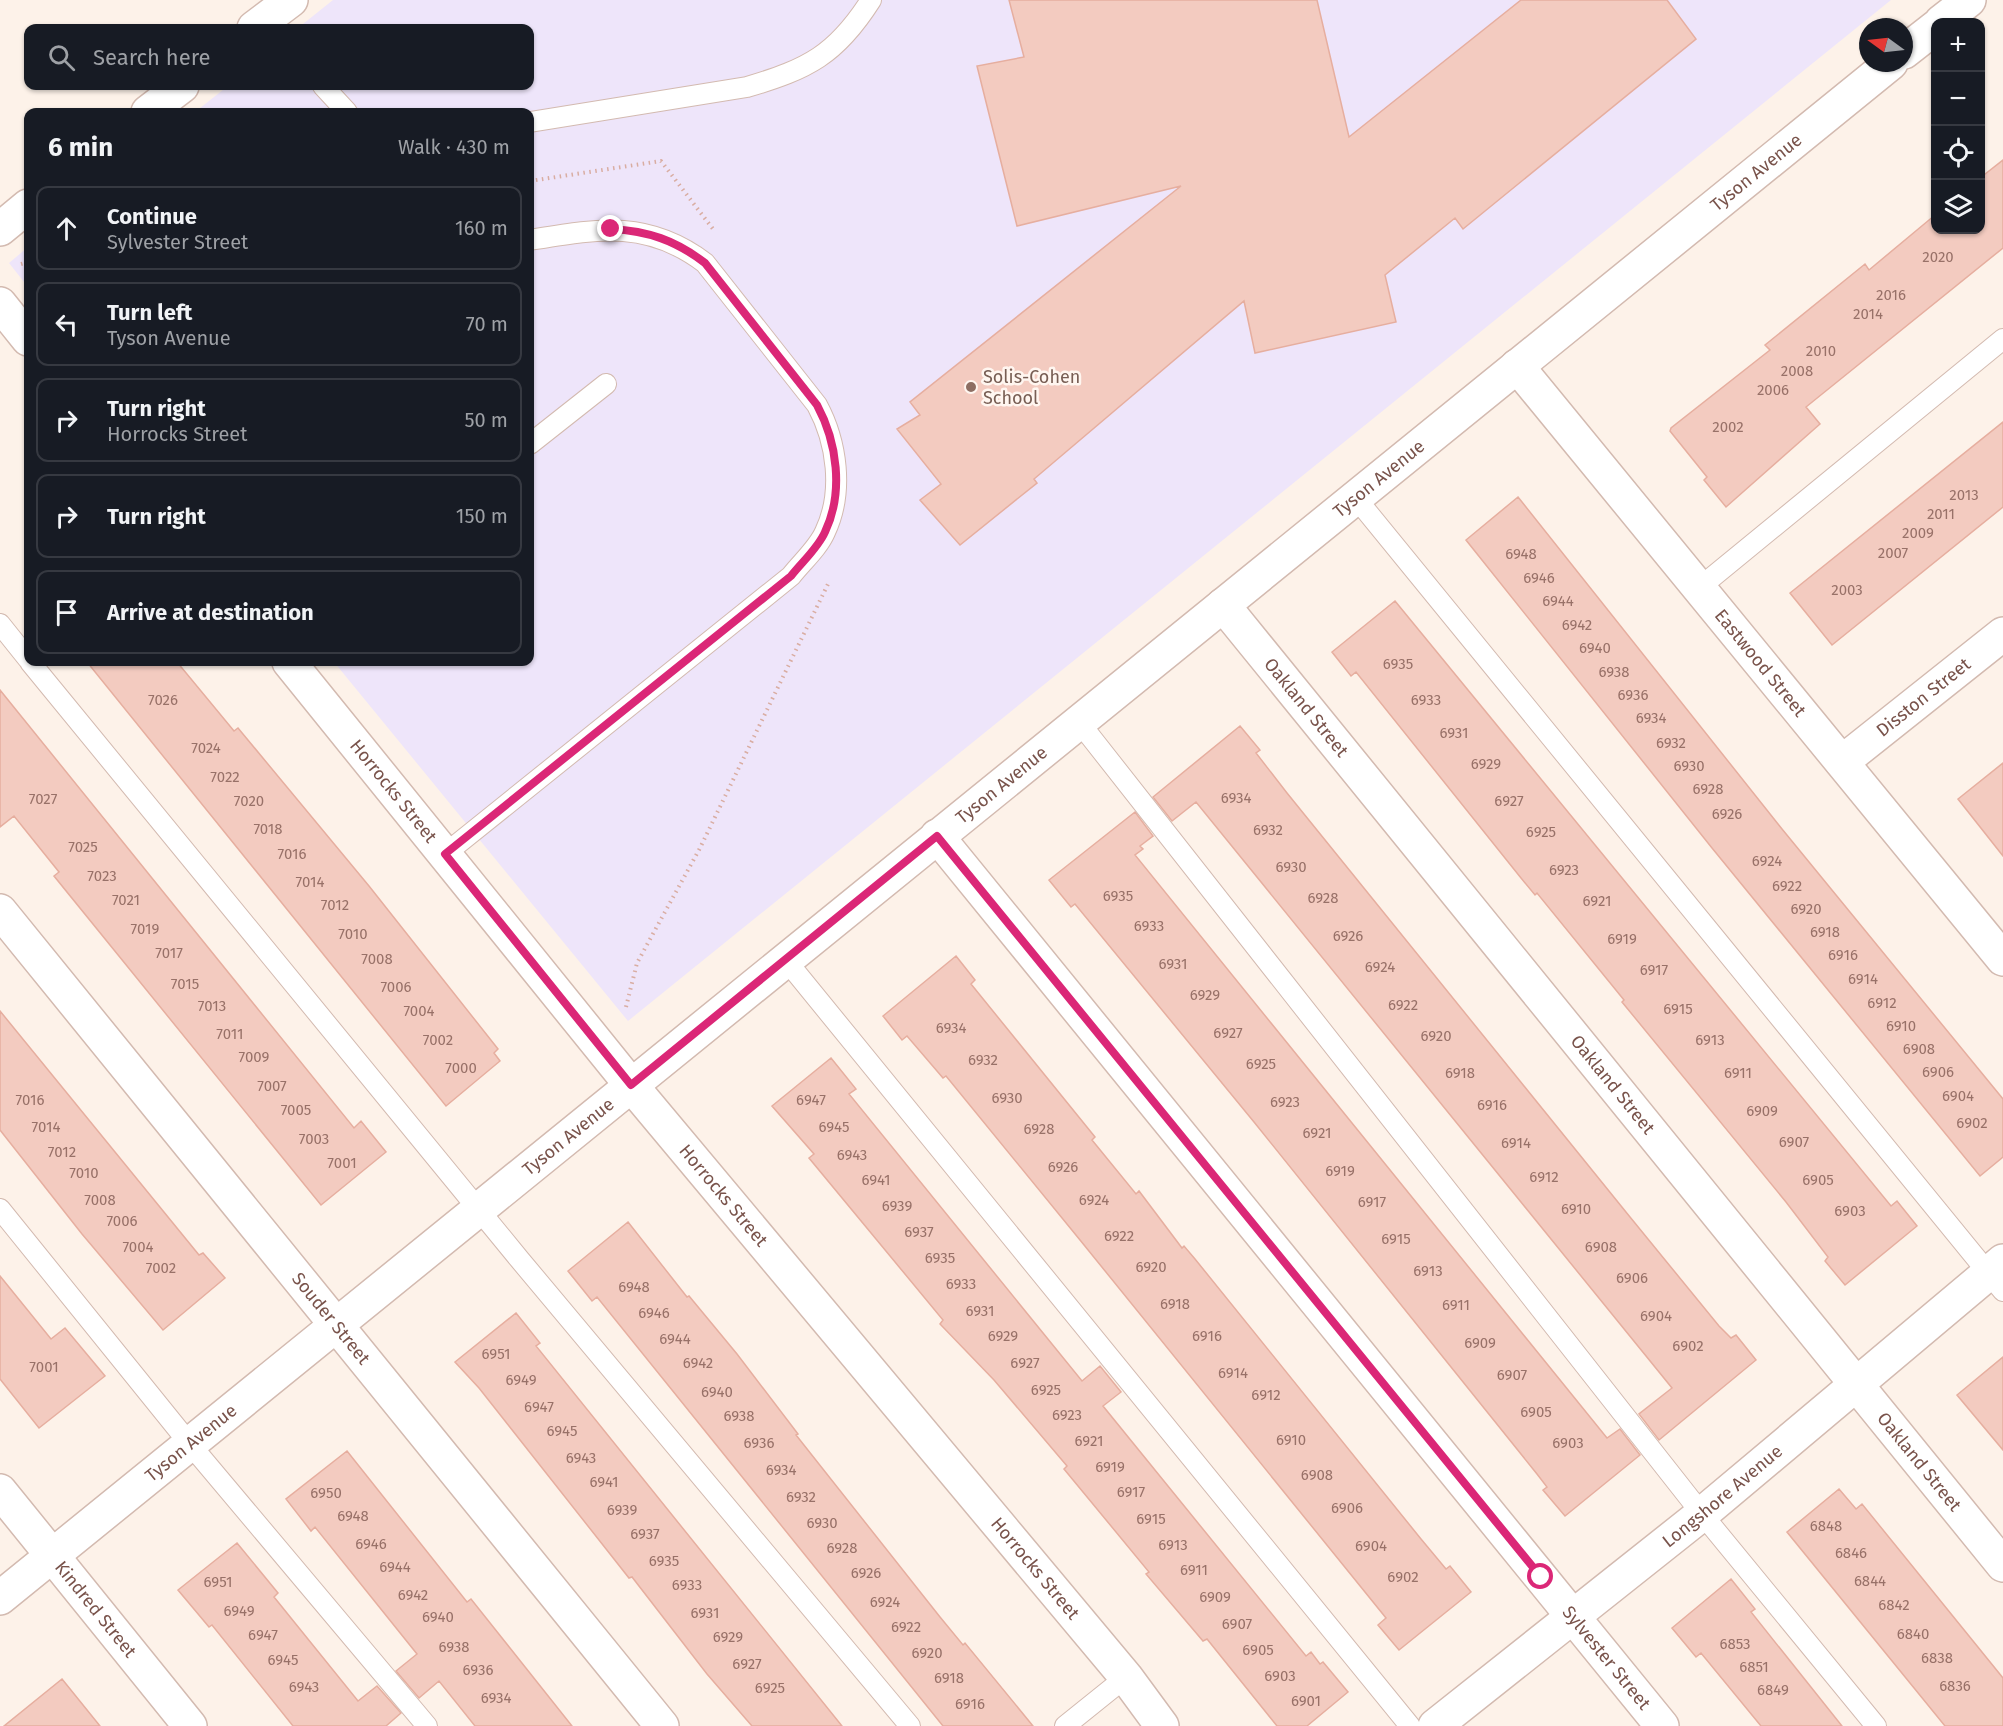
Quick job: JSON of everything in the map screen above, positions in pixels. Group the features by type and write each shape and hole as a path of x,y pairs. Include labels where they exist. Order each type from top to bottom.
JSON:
{"street":[{"path":"1946,18 1969,0"},
{"path":"1913,45 1931,30"},
{"name":"Tyson Avenue","path":"0,1598 1880,72"},
{"path":"153,108 177,90"},
{"path":"0,229 24,209"},
{"path":"0,304 24,334"},
{"name":"Eastwood Street","path":"1517,366 1842,762 1999,946"},
{"name":"Oakland Street","path":"1223,605 2003,1565"},
{"name":"Disston Street","path":"1842,762 2003,634"},
{"name":"Horrocks Street","path":"292,666 631,1085 1126,1677 1162,1726"},
{"name":"Sylvester Street","path":"937,836 1662,1726"},
{"name":"Souder Street","path":"0,911 662,1726"},
{"name":"Longshore Avenue","path":"1435,1726 1998,1275"},
{"name":"Kindred Street","path":"0,1491 190,1726"}],"lane":[{"path":"534,121 747,87 776,79 833,50 856,23 871,0"},
{"path":"327,90 342,108"},
{"path":"445,854 791,576 825,532 836,482 829,427 817,405 705,263 683,246 639,231 611,229 534,239"},
{"path":"1699,588 2003,339"},
{"path":"534,441 606,384"},
{"path":"1355,497 1998,1275"},
{"path":"0,624 24,654"},
{"path":"34,666 478,1209 910,1726"},
{"path":"1079,722 1702,1514 1876,1726"},
{"path":"785,959 1410,1726"},
{"path":"0,1209 189,1443 427,1726"},
{"path":"1065,1726 1126,1677"}],"path":[{"path":"534,180 662,161 719,238"},
{"path":"626,1007 638,963 700,848 830,579"}],"shaded area":[{"name":"Solis-Cohen School","path":"333,0 1891,0 1869,18 1859,18 1859,26 628,1021 337,666 534,666 534,108 200,108 223,90 534,90 534,24 303,24"},
{"path":"24,250 24,282 9,263"}],"building":[{"path":"1009,0 1317,0 1349,137 1521,0 1667,0 1696,39 1463,229 1455,218 1385,275 1396,322 1255,353 1244,301 1034,479 1037,483 960,545 920,500 941,484 897,429 920,415 910,402 1181,186 1017,226 977,66 1024,57"},
{"path":"2003,160 2003,248 1806,407 1820,424 1726,507 1704,480 1707,477 1670,431 1671,428 1770,350 1765,345 1865,264 1869,270 1931,218 1931,234 1985,234 1985,174"},
{"path":"2003,422 2003,507 1832,645 1790,593"},
{"path":"1518,497 1782,829 2003,1099 2003,1157 1980,1176 1712,848 1466,540"},
{"path":"1395,601 1891,1206 1897,1201 1917,1226 1845,1285 1825,1261 1828,1257 1786,1202 1622,1002 1624,1000 1537,893 1535,895 1521,878 1356,672 1351,676 1332,652"},
{"path":"90,666 180,666 234,731 238,728 369,886 498,1049 494,1053 500,1061 446,1106"},
{"path":"0,690 354,1128 361,1121 386,1152 321,1205 54,876 59,872 14,816 0,827"},
{"path":"1240,726 1260,750 1256,753 1287,793 1630,1217 1719,1326 1731,1338 1736,1335 1756,1360 1659,1440 1639,1414 1672,1388 1196,802 1172,821 1153,797"},
{"path":"2003,763 2003,856 1958,799"},
{"path":"1135,812 1153,836 1140,846 1143,849 1135,855 1607,1438 1620,1429 1640,1455 1565,1516 1543,1490 1547,1487 1537,1474 1254,1122 1075,904 1071,907 1049,880"},
{"path":"956,956 975,980 971,984 1095,1137 1092,1140 1136,1194 1139,1191 1182,1248 1184,1246 1195,1259 1446,1569 1450,1566 1471,1592 1399,1650 1378,1625 1386,1618 1080,1240 946,1076 943,1078 907,1036 902,1040 883,1016"},
{"path":"0,1011 199,1255 203,1253 225,1278 163,1330 82,1234 0,1130"},
{"path":"831,1058 856,1089 849,1094 1082,1381 1100,1366 1121,1392 1103,1406 1306,1656 1311,1652 1320,1664 1323,1662 1348,1692 1307,1726 1277,1726 1207,1639 1203,1641 1146,1574 1149,1572 1064,1469 1067,1466 994,1380 940,1324 943,1320 809,1158 814,1154 772,1106"},
{"path":"628,1222 687,1297 689,1296 737,1354 798,1434 796,1435 940,1617 963,1645 965,1643 1033,1726 943,1726 597,1297 592,1301 568,1271"},
{"path":"0,1276 51,1339 65,1328 105,1376 39,1428 0,1379"},
{"path":"516,1313 540,1343 536,1346 842,1726 752,1726 707,1674 632,1577 629,1578 479,1388 455,1362"},
{"path":"2003,1357 2003,1450 1957,1395"},
{"path":"347,1451 467,1602 471,1599 572,1726 475,1726 439,1681 419,1698 396,1671 417,1654 315,1527 311,1531 286,1499"},
{"path":"1839,1489 1856,1509 1862,1504 2003,1678 2003,1726 1945,1726 1787,1532"},
{"path":"237,1543 278,1593 274,1597 358,1701 377,1686 401,1713 386,1726 293,1726 212,1625 209,1627 178,1590"},
{"path":"1731,1579 1755,1609 1751,1612 1842,1726 1761,1726 1701,1653 1696,1657 1672,1628"},
{"path":"62,1679 100,1726 4,1726"}],"place":[{"name":"Solis-Cohen School","path":"971,387"}],"route":[{"path":"611,229 639,231 663,237 683,246 705,263 817,405 829,427 835,456 836,482 832,508 825,532 791,576 751,605 445,854 631,1085 937,836 1541,1577"}]}
